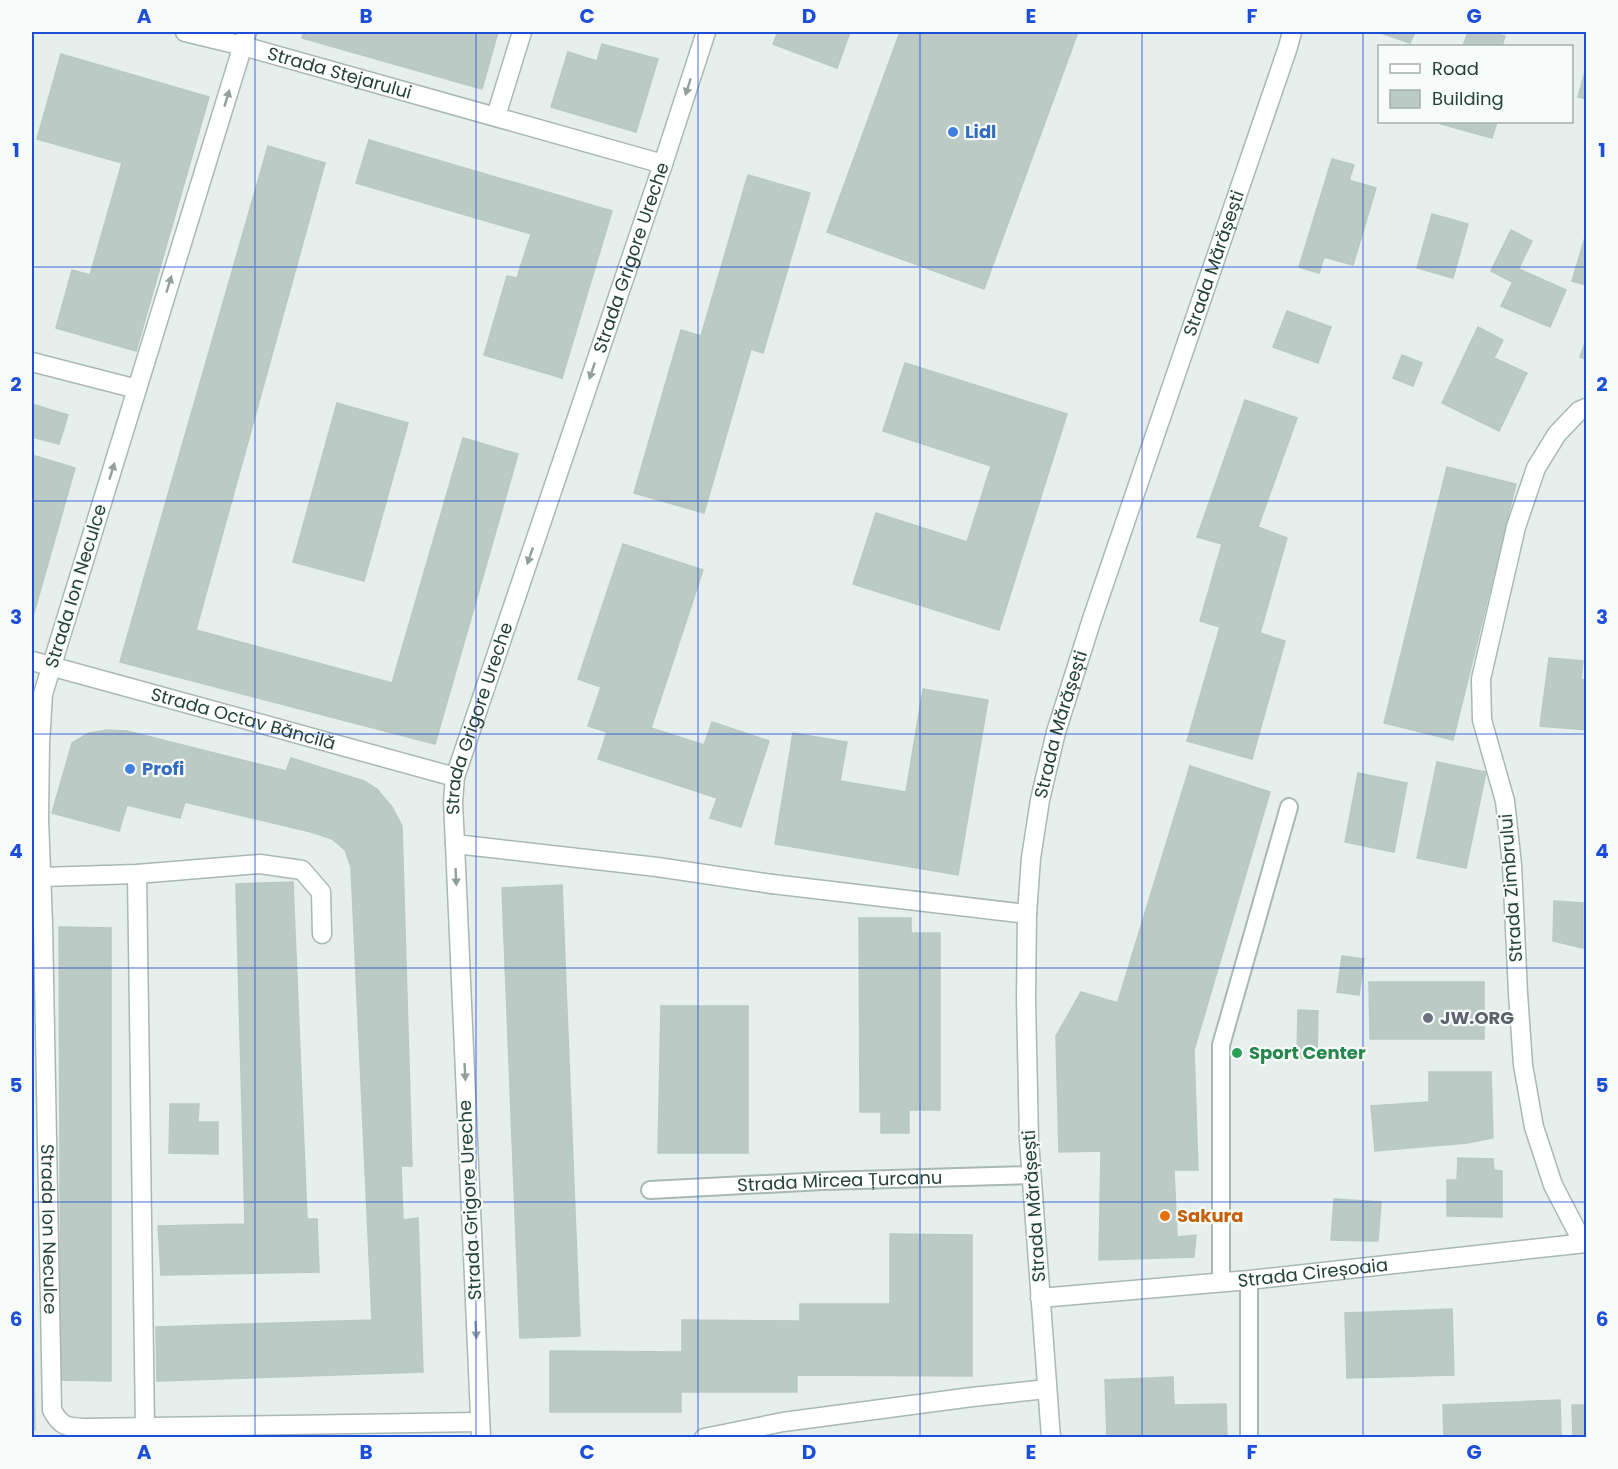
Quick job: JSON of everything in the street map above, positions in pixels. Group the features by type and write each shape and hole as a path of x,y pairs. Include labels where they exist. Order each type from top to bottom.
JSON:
{"street":[{"name":"Strada Stejarului","path":"184,32 245,39 496,116 663,164"},
{"path":"496,116 522,32"},
{"name":"Strada Grigore Ureche","path":"480,1430 453,802 455,777 706,32"},
{"name":"Strada Mărășești","path":"1051,1437 1029,1140 1026,998 1031,858 1038,812 1056,732 1092,619 1292,35"},
{"name":"Strada Ion Neculce","path":"245,39 44,694 40,744 39,819 42,877 38,925 52,1410 58,1422 68,1427 480,1430"},
{"path":"32,362 137,389"},
{"name":"Strada Zimbrului","path":"1585,1243 1553,1185 1534,1127 1522,1055 1510,844 1505,801 1482,720 1481,679 1516,527 1536,468 1557,434 1579,411 1587,408"},
{"name":"Strada Octav Băncilă","path":"32,661 455,777"},
{"path":"455,844 1028,914"},
{"path":"42,877 137,874 260,864 302,870 321,892 322,934"},
{"path":"137,874 145,1427"},
{"name":"Strada Cireșoaia","path":"1040,1298 1221,1283 1585,1243"},
{"path":"704,1437 783,1422 1047,1389"}],"lane":[{"path":"1221,1283 1221,1045 1289,807"},
{"name":"Strada Mircea Țurcanu","path":"650,1190 1031,1175"},
{"path":"1249,1280 1249,1437"}],"building":[{"path":"304,32 498,32 482,89 302,38"},
{"path":"778,32 850,32 837,68 773,44"},
{"name":"Lidl","path":"900,32 1078,32 984,289 827,232"},
{"path":"1378,32 1415,32 1410,43"},
{"path":"1468,32 1489,32 1505,36 1502,45 1463,45"},
{"path":"602,44 658,59 636,132 551,107 568,52 597,61"},
{"path":"61,54 209,97 136,351 56,328 72,270 90,275 122,163 37,139"},
{"path":"1586,68 1586,99 1578,97"},
{"path":"1442,123 1497,123 1492,138"},
{"path":"369,140 612,211 562,378 484,355 507,276 517,278 531,234 356,183"},
{"path":"268,146 325,163 196,630 392,683 463,438 518,454 435,744 120,662"},
{"path":"1332,159 1354,165 1349,180 1376,188 1353,265 1324,257 1319,273 1299,267"},
{"path":"748,175 810,193 763,353 751,349 704,513 634,493 681,330 701,336"},
{"path":"1432,214 1468,224 1453,278 1417,268"},
{"path":"1511,230 1532,241 1512,282 1491,271"},
{"path":"1586,234 1586,285 1572,281"},
{"path":"1519,269 1566,290 1550,327 1501,306"},
{"path":"1287,311 1331,327 1318,363 1273,347"},
{"path":"1478,327 1503,340 1494,358 1527,373 1499,431 1442,403"},
{"path":"1586,340 1586,359 1580,357"},
{"path":"1402,355 1422,363 1413,386 1393,378"},
{"path":"905,363 1067,414 999,630 853,584 876,513 967,542 991,466 883,431"},
{"path":"1245,400 1297,418 1258,527 1287,538 1260,633 1285,641 1252,759 1187,741 1220,627 1200,621 1222,544 1197,537"},
{"path":"337,403 408,423 364,581 293,562"},
{"path":"32,404 68,415 59,444 32,437"},
{"path":"32,455 75,468 32,620"},
{"path":"1447,467 1516,484 1453,740 1384,723"},
{"path":"623,544 703,570 651,728 704,745 712,722 769,741 741,827 710,818 717,798 598,759 607,732 588,726 601,687 578,679"},
{"path":"1549,658 1583,661 1581,679 1586,680 1586,730 1540,726"},
{"path":"923,689 988,700 958,875 775,844 793,733 847,742 840,781 906,792"},
{"path":"107,730 127,731 286,771 291,758 364,781 377,789 392,807 402,826 412,1166 401,1166 403,1220 418,1218 423,1372 157,1381 156,1327 372,1320 351,867 345,850 332,839 185,802 180,818 127,805 119,831 52,813 72,743 89,733"},
{"path":"1437,762 1486,772 1466,868 1417,858"},
{"path":"1190,766 1270,792 1194,1050 1111,1024"},
{"path":"1358,773 1407,783 1394,852 1345,842"},
{"path":"293,882 307,1219 317,1219 319,1272 161,1275 158,1226 245,1224 236,884"},
{"path":"562,885 580,1336 520,1338 502,888"},
{"path":"1554,901 1583,903 1583,948 1553,941"},
{"path":"859,918 911,918 911,933 940,933 940,1110 909,1110 909,1133 881,1133 881,1112 860,1112"},
{"path":"59,927 111,928 111,1381 61,1380"},
{"path":"1342,956 1364,959 1359,995 1337,992"},
{"path":"1369,982 1484,982 1484,1039 1370,1039"},
{"path":"1081,992 1118,1003 1111,1024 1194,1050 1198,1170 1174,1170 1177,1237 1196,1235 1194,1257 1099,1260 1101,1151 1059,1152 1056,1036"},
{"path":"661,1006 748,1006 748,1153 658,1153"},
{"path":"1298,1010 1318,1011 1317,1058 1297,1058"},
{"path":"1429,1072 1491,1072 1493,1138 1467,1143 1375,1151 1371,1106 1429,1102"},
{"path":"170,1104 199,1104 198,1122 218,1122 218,1154 169,1153"},
{"path":"1458,1158 1493,1159 1494,1170 1502,1171 1502,1217 1447,1216 1447,1180 1457,1180"},
{"path":"1334,1199 1381,1202 1378,1241 1331,1240"},
{"path":"32,1221 35,1430 32,1430"},
{"path":"890,1234 972,1235 972,1376 797,1375 797,1392 681,1392 681,1412 550,1412 550,1351 682,1352 682,1320 800,1321 800,1304 890,1304"},
{"path":"1452,1309 1454,1375 1347,1378 1345,1313"},
{"path":"1173,1377 1174,1405 1226,1404 1227,1438 1107,1438 1105,1380"},
{"path":"1560,1400 1561,1438 1444,1438 1443,1405"},
{"path":"1572,1405 1586,1405 1586,1438 1573,1438"}],"place":[{"name":"Lidl","path":"953,132"},
{"name":"Profi","path":"130,769"},
{"name":"JW.ORG","path":"1428,1018"},
{"name":"Sport Center","path":"1237,1053"},
{"name":"Sakura","path":"1165,1216"}]}
